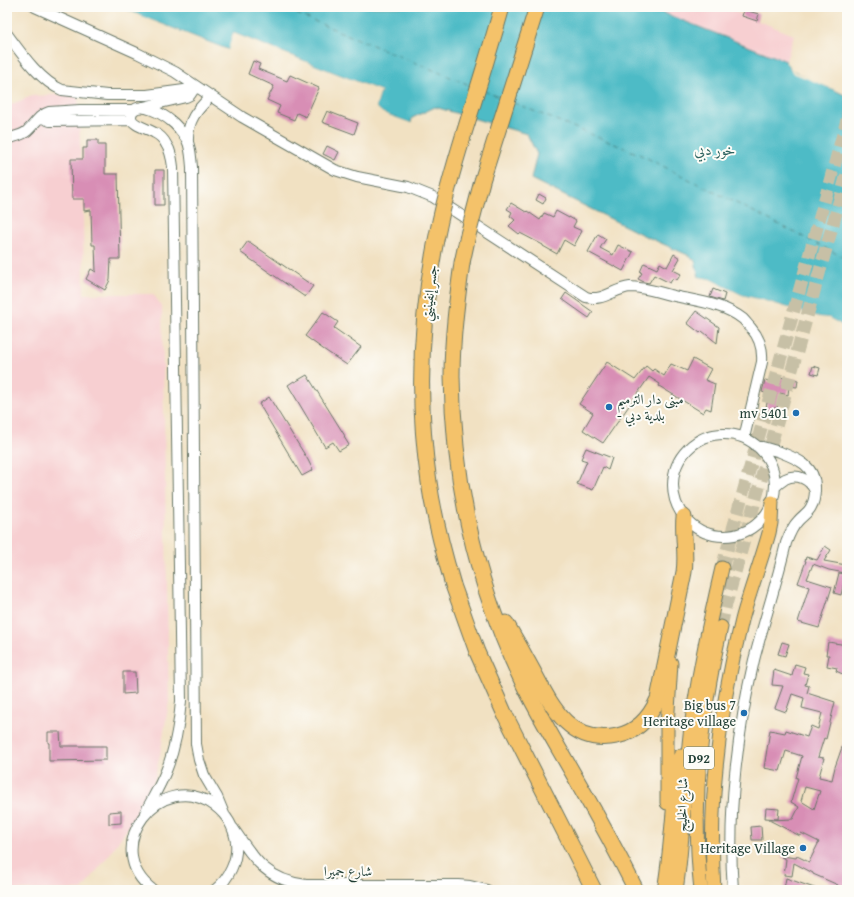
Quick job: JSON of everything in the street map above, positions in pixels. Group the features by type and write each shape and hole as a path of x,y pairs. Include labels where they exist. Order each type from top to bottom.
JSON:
{"highway":[{"name":"جسر إنفينيتي","path":"502,7 446,194 434,252 426,311 422,378 425,456 428,482 437,528 453,585 477,652 522,750 594,890"},
{"name":"جسر إنفينيتي","path":"488,596 466,515 455,438 452,375 455,319 462,263 474,208 537,7"},
{"path":"488,596 513,634 549,700 561,718 573,729 595,737 611,737 626,733 640,725 651,713 658,699 685,564 683,529 684,517"},
{"path":"488,596 510,653 535,706 587,798 636,890"}],"main road":[{"path":"714,890 712,847 714,800 724,713 736,645 769,533 772,502"},
{"name":"شارع الخليج","path":"665,884 682,744 722,568"},
{"name":"شارع الخليج","path":"701,890 696,825 698,772 708,686 720,627"},
{"path":"669,855 666,751 672,629"},
{"name":"شارع الخليج","path":"676,890 682,841 690,736 701,663"}],"street":[{"path":"36,7 175,72 197,88 248,120 335,170 357,177 408,187 433,197 586,297 597,299 623,288 638,288 718,307 737,315 744,320 756,334 760,342 762,352 762,362 744,438"},
{"path":"7,34 43,79 62,90 107,95 147,95 197,88"},
{"path":"132,120 131,117 138,108 186,97 197,88"},
{"path":"211,96 198,109 191,121 188,135 192,167 196,744 204,775 217,797 224,814"},
{"path":"7,139 26,132 40,117 46,113 138,108 150,109 162,115 180,130 188,142"},
{"path":"40,117 50,121 132,120 157,134 166,143 172,154 176,302 181,701 180,716 172,753 166,771 136,828 132,843 133,859 139,874 153,890"},
{"path":"176,302 193,302"},
{"path":"729,435 744,438 756,446 770,464 775,487 769,509 760,522 747,531 732,536 709,534 695,528 684,517 679,509 673,487 675,472 681,458 697,442 711,436 729,435"},
{"path":"734,890 731,839 733,796 737,751 749,684 759,640 788,536 794,525 811,507 815,497 815,483 813,475 803,462 796,458 756,446"},
{"path":"775,487 786,479 794,476 803,478 811,483 815,491"},
{"path":"145,813 158,803 165,800 181,796 189,796 197,797 212,803 224,814 232,828 236,844 235,860 228,876 215,890"},
{"name":"شارع جميرا","path":"232,828 265,869 280,879 297,884 310,886 458,885 487,890"}],"shaded area":[{"path":"648,7 723,7 794,35 786,61"},
{"path":"78,94 83,210 84,294 153,294 162,306 169,702 154,781 136,816 82,890 7,890 7,106 32,96"}],"water":[{"name":"خور دبي","path":"120,7 648,7 786,61 786,63 790,66 790,69 847,96 847,328 829,318 819,317 742,295 710,279 699,277 695,261 690,256 643,235 531,179 537,154 527,134 435,107 412,118 411,123 383,113 376,107 381,91 233,33 229,50"}],"pier":[{"path":"118,7 228,50 233,33 381,91 376,107 383,113 411,123 410,125 382,115 374,106 379,92 234,35 231,50 228,52 150,22 119,9"},
{"path":"786,59 794,71 841,90 847,94 847,96 793,73 790,66 786,63"},
{"path":"699,277 710,279 742,295 819,317 829,318 847,328 847,330 829,320 819,319 741,296 709,281 699,279"}],"building":[{"path":"744,10 759,14 757,21 742,16"},
{"path":"253,61 260,64 258,69 287,81 290,75 319,88 306,117 297,113 294,120 277,113 280,106 267,100 274,86 248,74"},
{"path":"327,111 358,123 354,134 322,122"},
{"path":"87,140 98,140 98,145 105,145 105,174 118,174 120,259 111,259 110,280 105,290 86,279 91,269 96,272 95,245 92,245 91,210 84,211 84,199 72,199 71,159 83,159 83,148 87,148"},
{"path":"327,146 339,152 335,160 323,154"},
{"path":"155,170 164,170 164,205 155,205"},
{"path":"539,194 546,198 543,204 536,200"},
{"path":"511,203 540,220 544,213 553,217 556,211 576,221 573,227 582,231 574,246 564,240 557,254 543,245 520,233 519,234 509,226 515,220 510,216 512,212 507,209"},
{"path":"598,234 606,239 600,248 613,255 618,245 633,252 623,271 588,252"},
{"path":"248,241 313,286 305,297 240,252"},
{"path":"674,254 680,258 673,270 681,274 677,280 673,278 670,283 654,275 649,283 638,279 642,273 640,272 644,263 657,269 660,263 667,267"},
{"path":"713,289 725,294 723,301 710,297"},
{"path":"566,293 593,312 589,318 562,299"},
{"path":"696,311 719,327 717,343 702,331 700,333 687,323"},
{"path":"323,312 338,322 334,328 361,347 347,365 305,336"},
{"path":"693,359 711,369 705,380 715,384 711,410 706,408 703,413 659,386 660,384 649,377 603,443 583,430 593,413 579,404 607,362 635,380 646,366 652,371 654,369 664,376 671,364 687,371"},
{"path":"813,366 820,368 818,375 811,373"},
{"path":"307,375 345,436 344,437 349,445 339,451 333,442 325,447 288,385"},
{"path":"779,377 798,380 797,387 789,386 788,395 780,393 777,408 774,408 773,414 765,412 769,394 762,392 765,380 778,383"},
{"path":"269,397 313,470 302,476 259,404"},
{"path":"586,448 612,458 608,470 603,467 593,490 577,484 587,461 581,459"},
{"path":"825,546 831,550 824,561 846,565 845,573 829,570 813,564 807,579 832,587 819,628 798,622 809,587 798,583 806,557 817,560"},
{"path":"839,573 846,574 841,595 834,593"},
{"path":"782,642 789,644 785,656 778,654"},
{"path":"828,642 847,645 847,676 836,671 837,668 827,666 829,655 826,655"},
{"path":"795,664 805,667 803,673 808,674 805,685 809,686 807,693 835,702 826,739 824,738 818,757 824,758 819,777 832,780 835,767 846,736 847,737 847,890 837,888 838,885 813,874 794,863 792,876 784,875 786,859 781,857 782,856 796,858 797,856 809,862 819,842 801,833 800,836 769,820 793,819 799,807 791,802 798,778 796,778 802,756 786,751 780,771 764,768 770,730 785,733 786,730 807,737 811,726 818,729 822,713 802,708 804,698 792,694 786,712 775,708 783,686 772,685 774,670 792,676","holes":["805,787 820,791 814,809 801,801"]},
{"path":"123,672 135,672 136,693 123,694"},
{"path":"48,732 60,732 61,746 106,746 106,760 49,761"},
{"path":"766,808 779,809 778,819 765,818"},
{"path":"121,811 121,823 109,824 109,812"},
{"path":"761,826 762,840 752,840 751,827"},
{"path":"786,878 817,889 817,890 784,889"}],"ferry route":[{"path":"280,7 472,86"},
{"path":"484,91 502,98"},
{"path":"514,103 639,154 847,259"}],"tunnel":[{"path":"722,568 847,120"},
{"path":"721,627 725,608 847,174"}],"place":[{"name":"مبنى دار الترميم - بلدية دبي","path":"609,407"},
{"name":"mv 5401","path":"796,413"},
{"name":"Big bus 7 Heritage village","path":"744,713"},
{"name":"Heritage Village","path":"803,848"}]}
